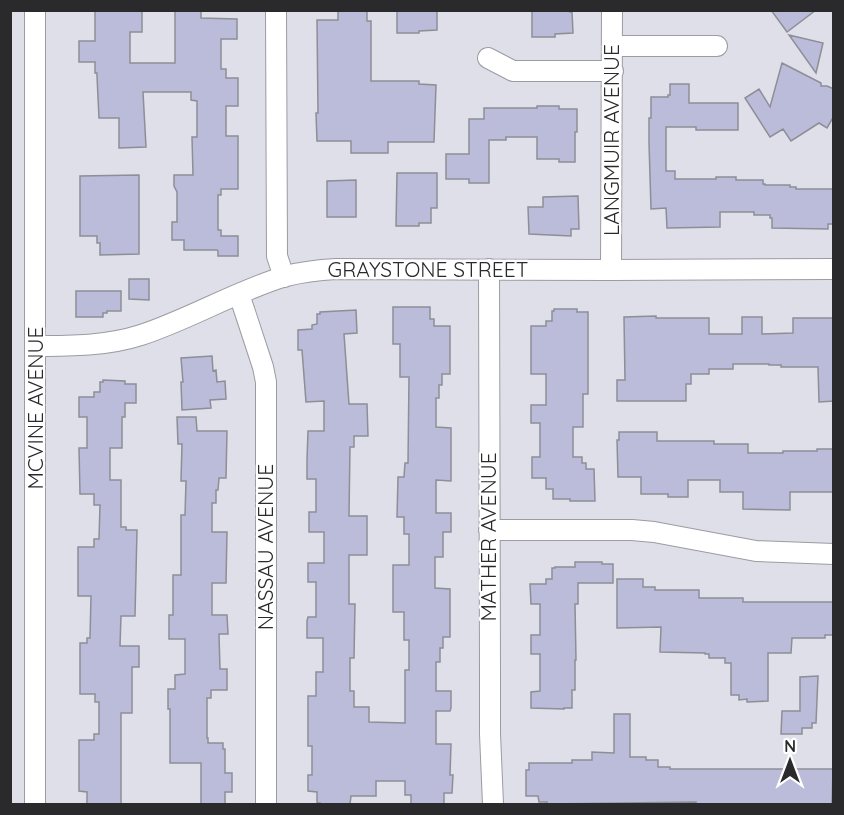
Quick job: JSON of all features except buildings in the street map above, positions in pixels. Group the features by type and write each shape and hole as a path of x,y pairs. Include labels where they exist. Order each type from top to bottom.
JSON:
{"street":[{"name":"MCVINE AVENUE","path":"35,10 35,804"},
{"path":"276,10 277,256 284,277"},
{"name":"LANGMUIR AVENUE","path":"611,270 612,10"},
{"path":"612,46 717,46"},
{"path":"488,58 513,71 613,71"},
{"name":"GRAYSTONE STREET","path":"36,345 100,344 128,339 284,277 310,271 336,269 834,269"},
{"name":"MATHER AVENUE","path":"489,270 490,734 493,804"},
{"name":"NASSAU AVENUE","path":"239,294 266,382 266,804"},
{"path":"489,530 632,530 756,551 834,554"}]}
